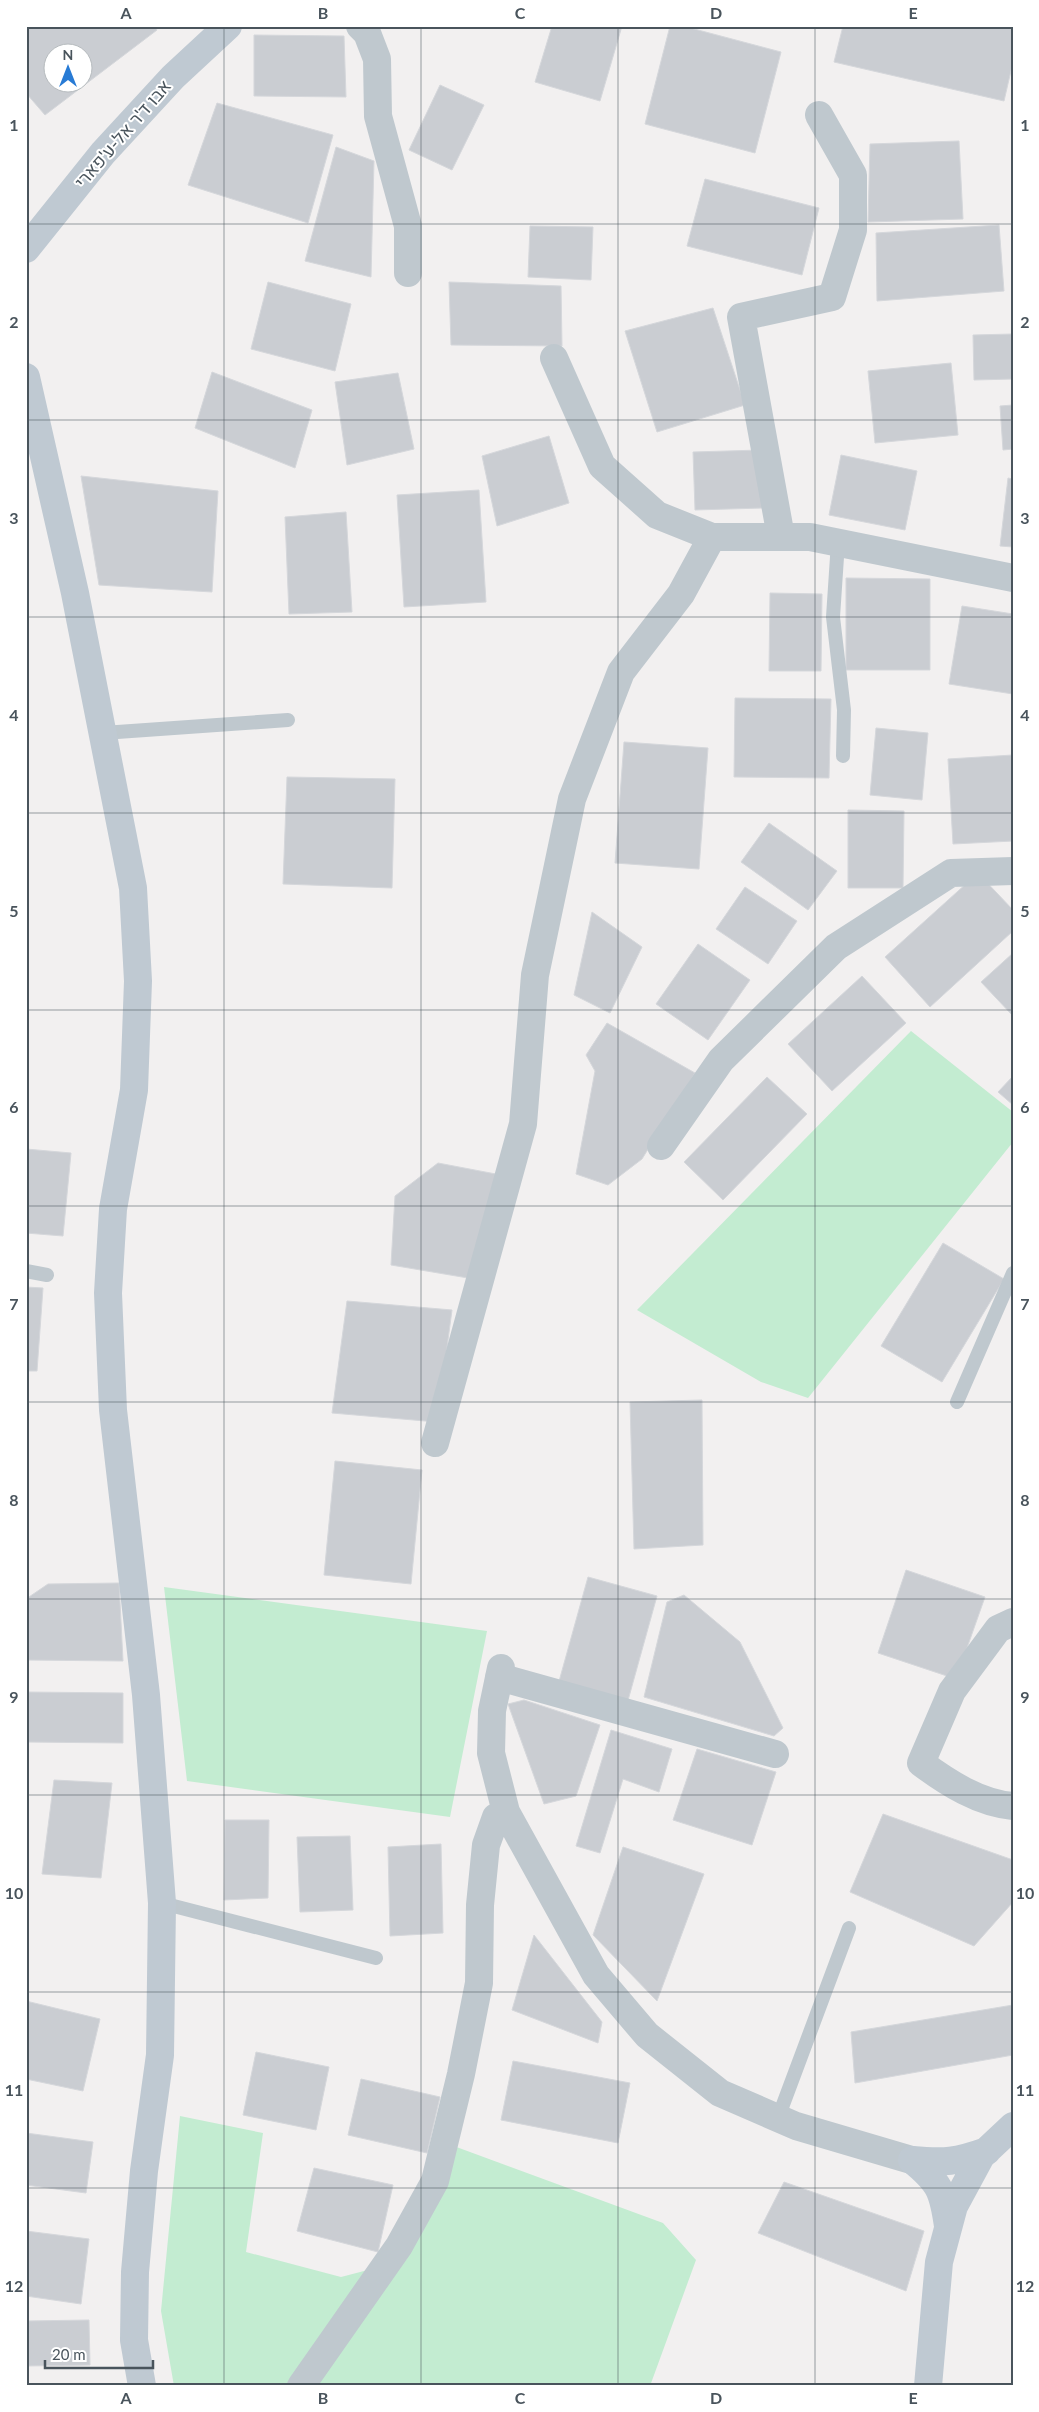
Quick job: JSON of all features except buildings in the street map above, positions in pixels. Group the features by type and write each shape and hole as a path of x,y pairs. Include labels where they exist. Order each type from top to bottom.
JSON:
{"street":[{"name":"אבו ד'ר אל-ע'פארי","path":"26,249 103,153 173,76 228,26"},
{"path":"360,26 367,33 377,59 378,116 408,226 408,273"},
{"path":"781,536 741,317 832,297 853,230 853,175 819,114"},
{"path":"554,358 602,466 657,514 712,536 810,536 1013,578"},
{"path":"26,377 75,593 133,888 138,981 134,1090 113,1209 108,1293 112,1381 146,1695 162,1903 160,2055 144,2171 135,2272 134,2340 142,2386"},
{"path":"435,1443 523,1124 535,974 572,799 621,672 681,594 712,536"},
{"path":"661,1146 721,1060 836,947 951,874 1013,871"},
{"path":"1013,1622 998,1629 952,1691 921,1762 948,1783 998,1805 1013,1806"},
{"path":"775,1754 500,1672 492,1711 491,1753 506,1812 596,1975 647,2035 720,2093 796,2126 970,2177"},
{"path":"301,2386 399,2246 435,2181 461,2074 479,1983 480,1905 486,1844 496,1817 506,1812"},
{"path":"928,2386 939,2262 954,2206 981,2156 1013,2126"},
{"path":"912,2160 942,2163 959,2161 988,2151"},
{"path":"912,2160 931,2176 943,2195 948,2227"}],"lane":[{"path":"838,542 833,617 844,710 843,756"},
{"path":"103,733 288,720"},
{"path":"26,1271 47,1275"},
{"path":"958,1402 1013,1273"},
{"path":"162,1903 376,1958"},
{"path":"778,2118 849,1928"}],"green space":[{"path":"911,1031 1013,1112 1013,1142 808,1398 761,1382 637,1310"},
{"path":"164,1587 487,1631 450,1817 187,1781"},
{"path":"180,2116 263,2133 246,2252 341,2277 406,2260 451,2145 663,2223 696,2260 650,2386 174,2386 161,2311"}]}
